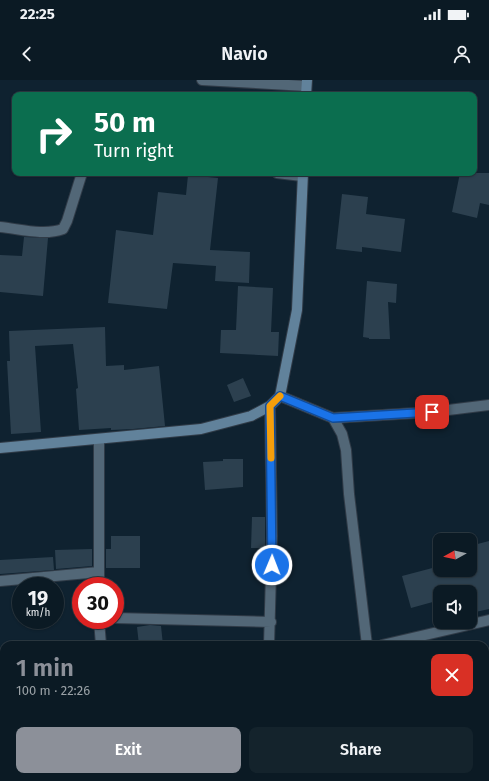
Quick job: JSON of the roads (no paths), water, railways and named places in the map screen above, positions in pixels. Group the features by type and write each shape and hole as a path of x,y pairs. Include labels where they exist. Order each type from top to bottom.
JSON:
{"main road":[{"path":"0,448 201,429 251,416 270,406 280,396 296,310 303,176"}],"street":[{"path":"202,80 306,87"},
{"path":"0,227 47,232 55,232 63,229 67,221 81,176"},
{"path":"280,396 333,418 432,412 489,405"},
{"path":"269,641 272,536 270,406"},
{"path":"333,418 342,434 346,450 349,494 367,641"},
{"path":"99,439 99,577"},
{"path":"0,581 99,572"},
{"path":"124,618 271,622"},
{"path":"399,641 489,620"},
{"path":"100,629 101,641"}]}
